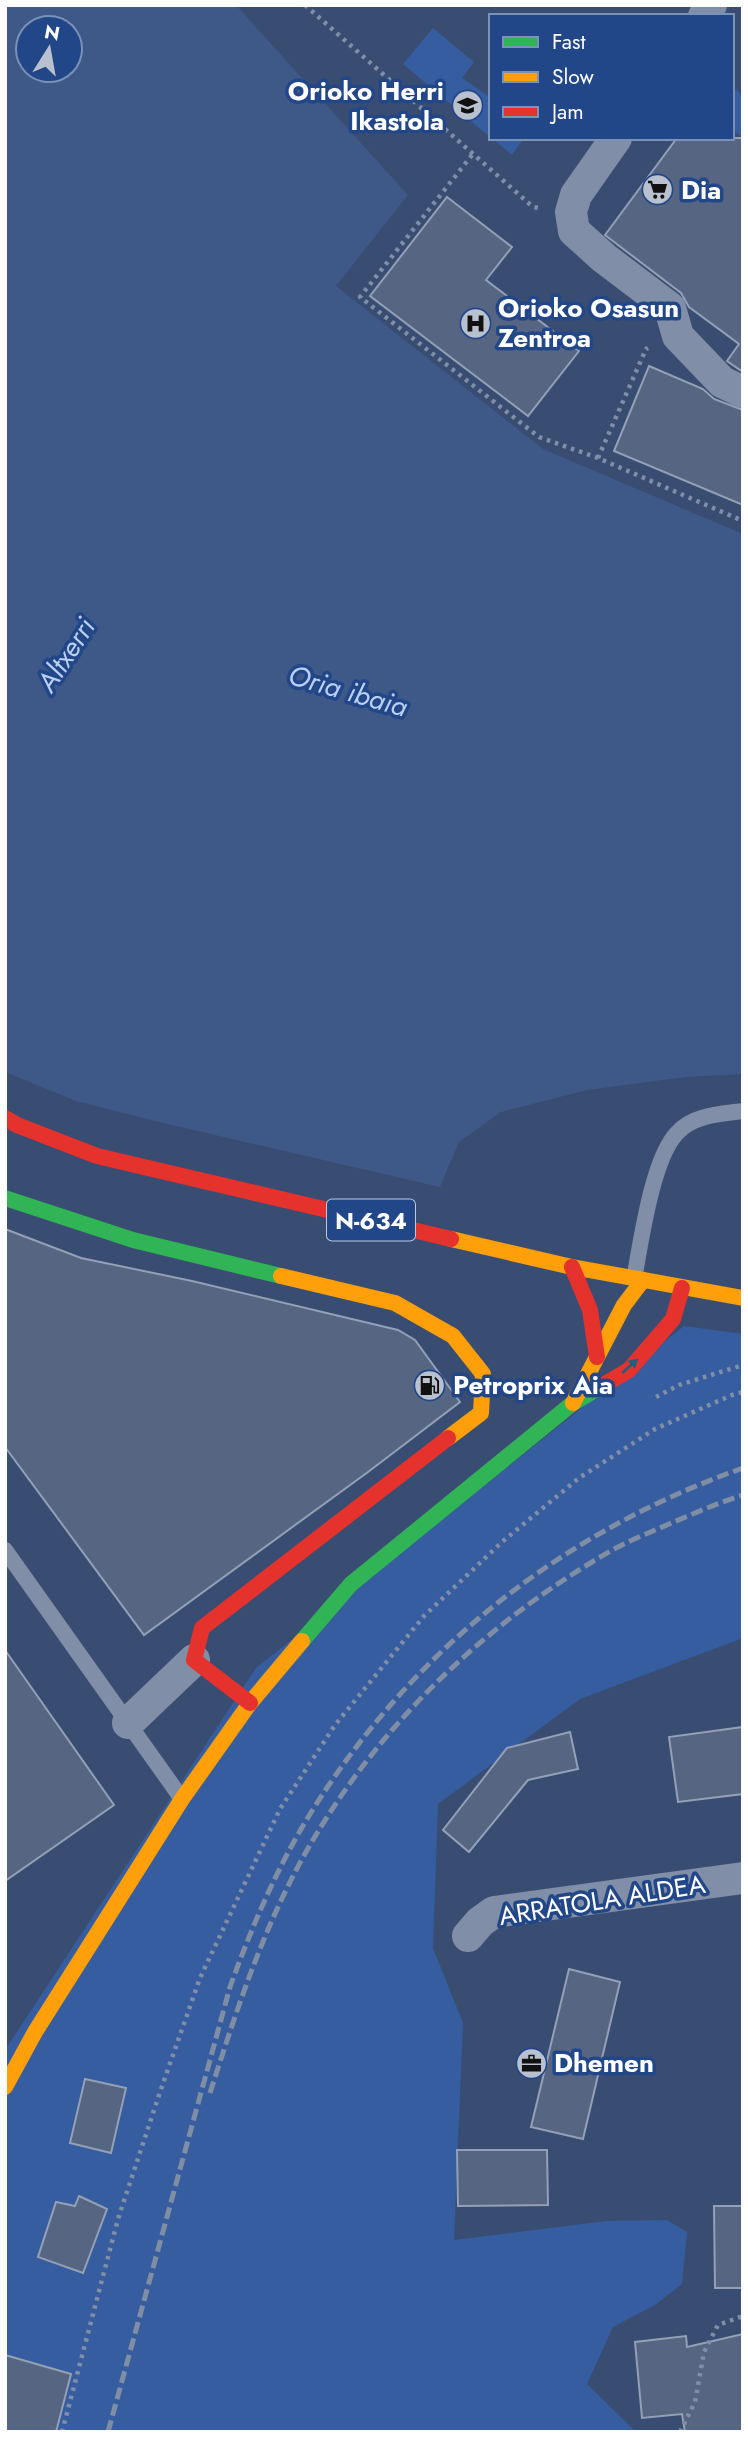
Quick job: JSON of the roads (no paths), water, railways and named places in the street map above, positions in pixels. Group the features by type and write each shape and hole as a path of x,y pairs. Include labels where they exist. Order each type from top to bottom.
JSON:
{"main road":[{"name":"N-634","path":"5,1118 97,1156 572,1266 743,1298"},
{"path":"5,1198 133,1240 395,1303 453,1336 483,1374 481,1413 202,1628 194,1660 250,1703"},
{"path":"572,1266 587,1294 597,1357"},
{"path":"573,1403 638,1280"},
{"path":"5,2087 35,2032 182,1799 250,1703 351,1584 573,1403 629,1370 673,1319 682,1288"}],"street":[{"path":"615,140 576,195 571,212 575,230 604,258 670,308 678,336 722,382 743,392"},
{"path":"128,1723 194,1660"},
{"name":"ARRATOLA ALDEA","path":"468,1936 480,1922 494,1912 743,1878"}],"lane":[{"path":"638,1280 661,1158 677,1132 703,1117 743,1111"},
{"path":"7,1557 182,1799"}],"water":[{"path":"5,5 236,5 408,195 336,286 543,449 743,534 743,1074 686,1077 587,1090 501,1112 459,1142 440,1187 76,1101 5,1072"}],"railway":[{"path":"108,2432 230,1987 264,1901 307,1819 347,1759 392,1703 441,1652 495,1605 552,1563 612,1526 676,1495 743,1468"},
{"path":"210,2093 256,1958 291,1880 352,1780 389,1734 429,1690 472,1650 517,1613 566,1579 616,1548 743,1495"}],"place":[{"name":"Orioko Herri Ikastola","path":"467,106"},
{"name":"Dia","path":"658,190"},
{"name":"Orioko Osasun Zentroa","path":"475,323"},
{"name":"Petroprix Aia","path":"430,1385"},
{"name":"Dhemen","path":"531,2063"}],"water label":[{"name":"Altxerri","path":"66,655"},
{"name":"Oria ibaia","path":"348,691"}]}
